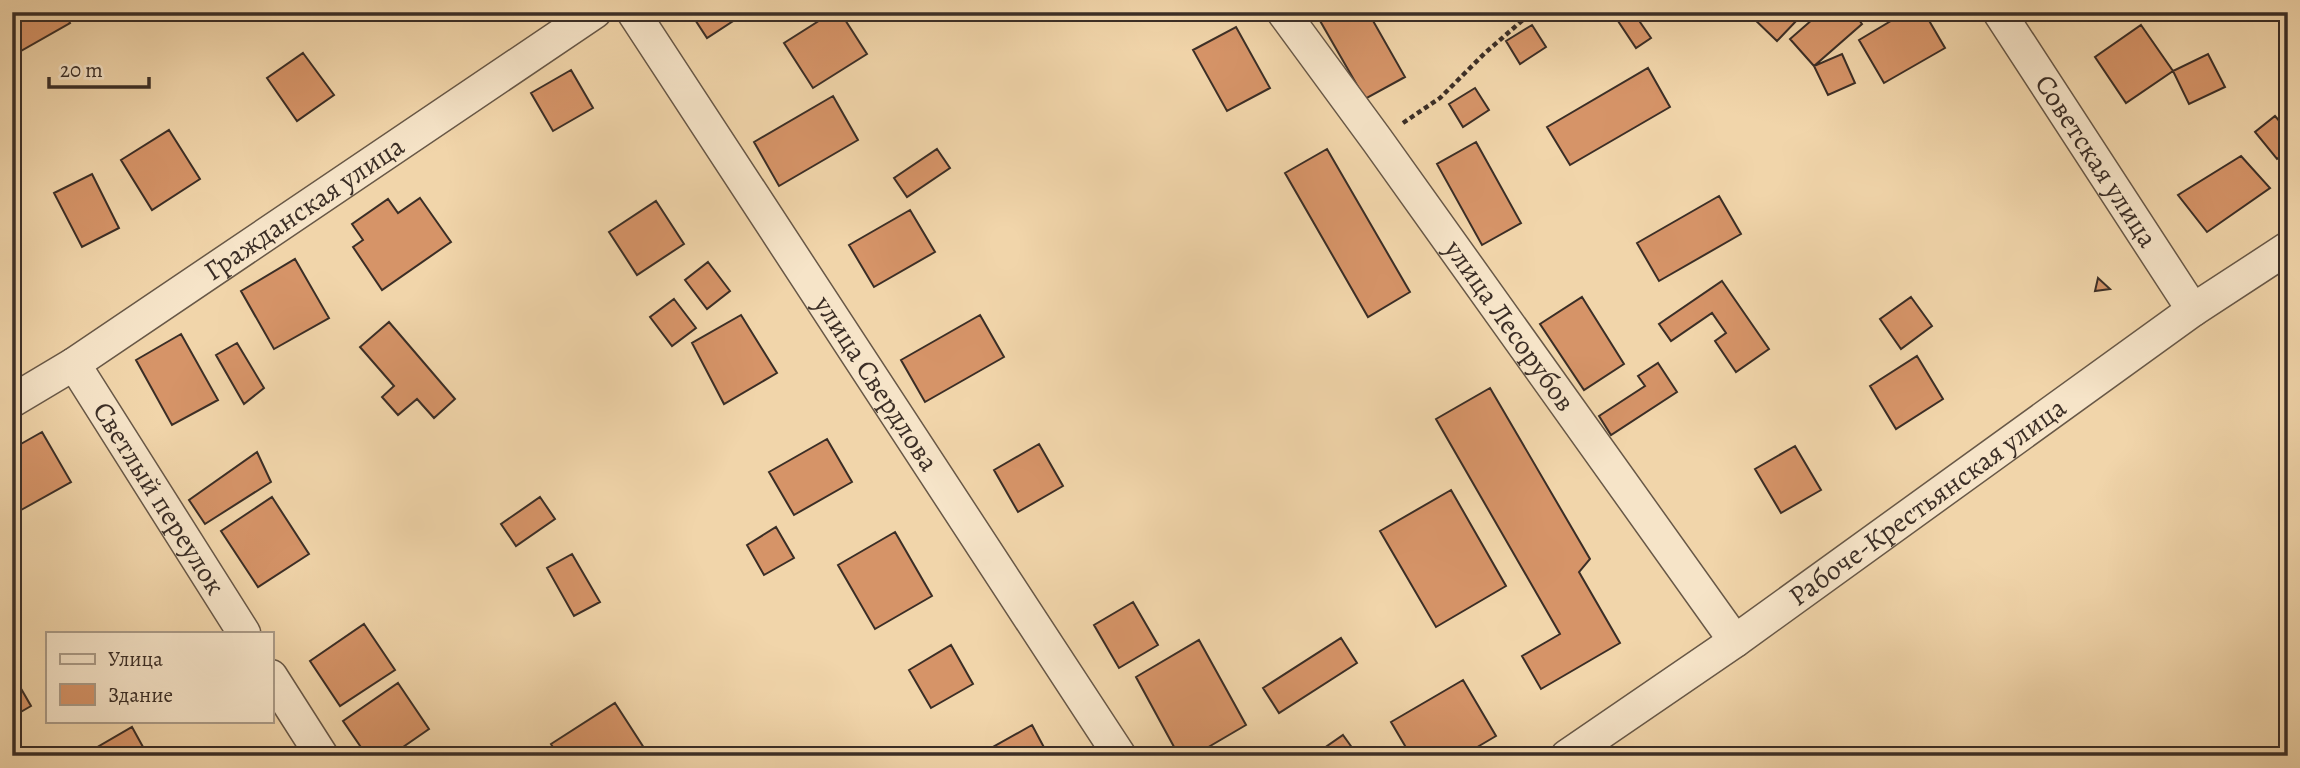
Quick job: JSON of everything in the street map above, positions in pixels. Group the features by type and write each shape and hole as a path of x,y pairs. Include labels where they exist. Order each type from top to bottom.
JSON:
{"street":[{"name":"Гражданская улица","path":"12,401 74,364 595,12"},
{"name":"улица Свердлова","path":"633,12 1121,756"},
{"name":"улица Лесорубов","path":"1283,12 1735,641"},
{"name":"Советская улица","path":"1999,12 2193,310"},
{"name":"Рабоче-Крестьянская улица","path":"1567,756 1735,641 2193,310 2288,248"},
{"name":"Светлый переулок","path":"74,364 243,632"},
{"path":"273,679 322,756"}],"path":[{"path":"1377,140 1440,98 1485,53 1532,12"}],"building":[{"path":"12,12 64,12 70,23 12,56"},
{"path":"690,12 747,12 707,38"},
{"path":"833,12 840,12 867,54 813,88 784,43"},
{"path":"1331,12 1368,12 1405,77 1365,99 1319,19"},
{"path":"1612,12 1633,12 1651,38 1636,48"},
{"path":"1758,12 1793,12 1799,18 1777,41 1751,16"},
{"path":"1821,12 1853,12 1862,24 1814,66 1790,39"},
{"path":"1906,12 1924,12 1945,48 1884,83 1859,40"},
{"path":"1532,25 1546,47 1520,64 1506,41"},
{"path":"2141,25 2173,71 2126,103 2095,57"},
{"path":"1236,27 1270,88 1227,111 1193,50"},
{"path":"303,53 334,95 297,121 267,78"},
{"path":"1842,54 1855,83 1828,95 1814,66"},
{"path":"2208,54 2225,87 2189,104 2173,71"},
{"path":"1648,68 1670,107 1570,165 1547,127"},
{"path":"571,70 593,108 553,131 531,93"},
{"path":"1475,88 1489,110 1463,127 1449,104"},
{"path":"833,96 858,140 779,186 754,142"},
{"path":"2275,116 2288,131 2288,151 2277,159 2255,132"},
{"path":"169,130 200,179 152,210 121,160"},
{"path":"1476,142 1521,223 1482,245 1437,164"},
{"path":"937,149 950,168 907,197 894,178"},
{"path":"1327,149 1410,292 1368,317 1285,173"},
{"path":"2241,156 2270,188 2207,232 2178,195"},
{"path":"92,174 119,228 82,247 54,193"},
{"path":"1719,196 1741,234 1659,281 1637,243"},
{"path":"420,198 451,242 382,290 353,247 363,240 352,224 388,199 398,213"},
{"path":"656,201 684,244 637,275 609,232"},
{"path":"910,210 935,252 874,287 849,245"},
{"path":"295,259 329,318 274,349 241,291"},
{"path":"708,262 730,291 707,309 685,280"},
{"path":"2098,278 2110,289 2095,291"},
{"path":"1722,281 1769,349 1736,372 1715,341 1726,333 1712,313 1671,341 1659,324"},
{"path":"1582,297 1624,364 1584,390 1540,324"},
{"path":"1911,297 1932,326 1901,349 1880,319"},
{"path":"674,299 696,328 672,346 650,317"},
{"path":"741,315 777,373 724,404 692,343"},
{"path":"980,315 1004,357 925,402 901,360"},
{"path":"389,322 455,399 434,418 417,399 398,415 382,397 394,386 360,347"},
{"path":"181,334 218,400 172,425 136,360"},
{"path":"237,343 264,388 244,404 216,355"},
{"path":"1917,356 1943,399 1896,429 1870,386"},
{"path":"1658,363 1677,392 1611,435 1599,416 1645,386 1638,376"},
{"path":"1490,388 1590,559 1579,572 1620,643 1541,689 1522,656 1560,634 1436,419"},
{"path":"42,432 71,482 21,510 12,495 12,449"},
{"path":"827,439 852,482 794,515 769,472"},
{"path":"1039,444 1063,486 1018,512 994,470"},
{"path":"1795,446 1821,490 1781,513 1755,469"},
{"path":"257,452 271,482 205,524 189,500"},
{"path":"1451,490 1506,586 1436,627 1380,531"},
{"path":"272,497 309,554 258,587 221,531"},
{"path":"540,497 555,519 516,546 501,524"},
{"path":"776,527 794,558 764,575 747,545"},
{"path":"895,532 932,596 875,629 838,565"},
{"path":"572,554 600,602 574,616 547,568"},
{"path":"1133,602 1158,645 1119,668 1094,625"},
{"path":"364,624 395,670 340,706 310,661"},
{"path":"1341,638 1357,663 1279,713 1263,688"},
{"path":"1199,640 1246,725 1193,756 1179,756 1136,677"},
{"path":"951,645 973,684 931,708 909,670"},
{"path":"12,673 31,706 12,717"},
{"path":"1463,680 1496,736 1462,756 1411,756 1391,722"},
{"path":"398,683 429,729 390,756 367,756 343,721"},
{"path":"615,703 646,751 638,756 558,756 551,744"},
{"path":"1032,725 1047,753 1043,756 998,756 993,747"},
{"path":"132,727 148,756 82,756"},
{"path":"1343,735 1358,756 1319,756 1317,753"}]}
